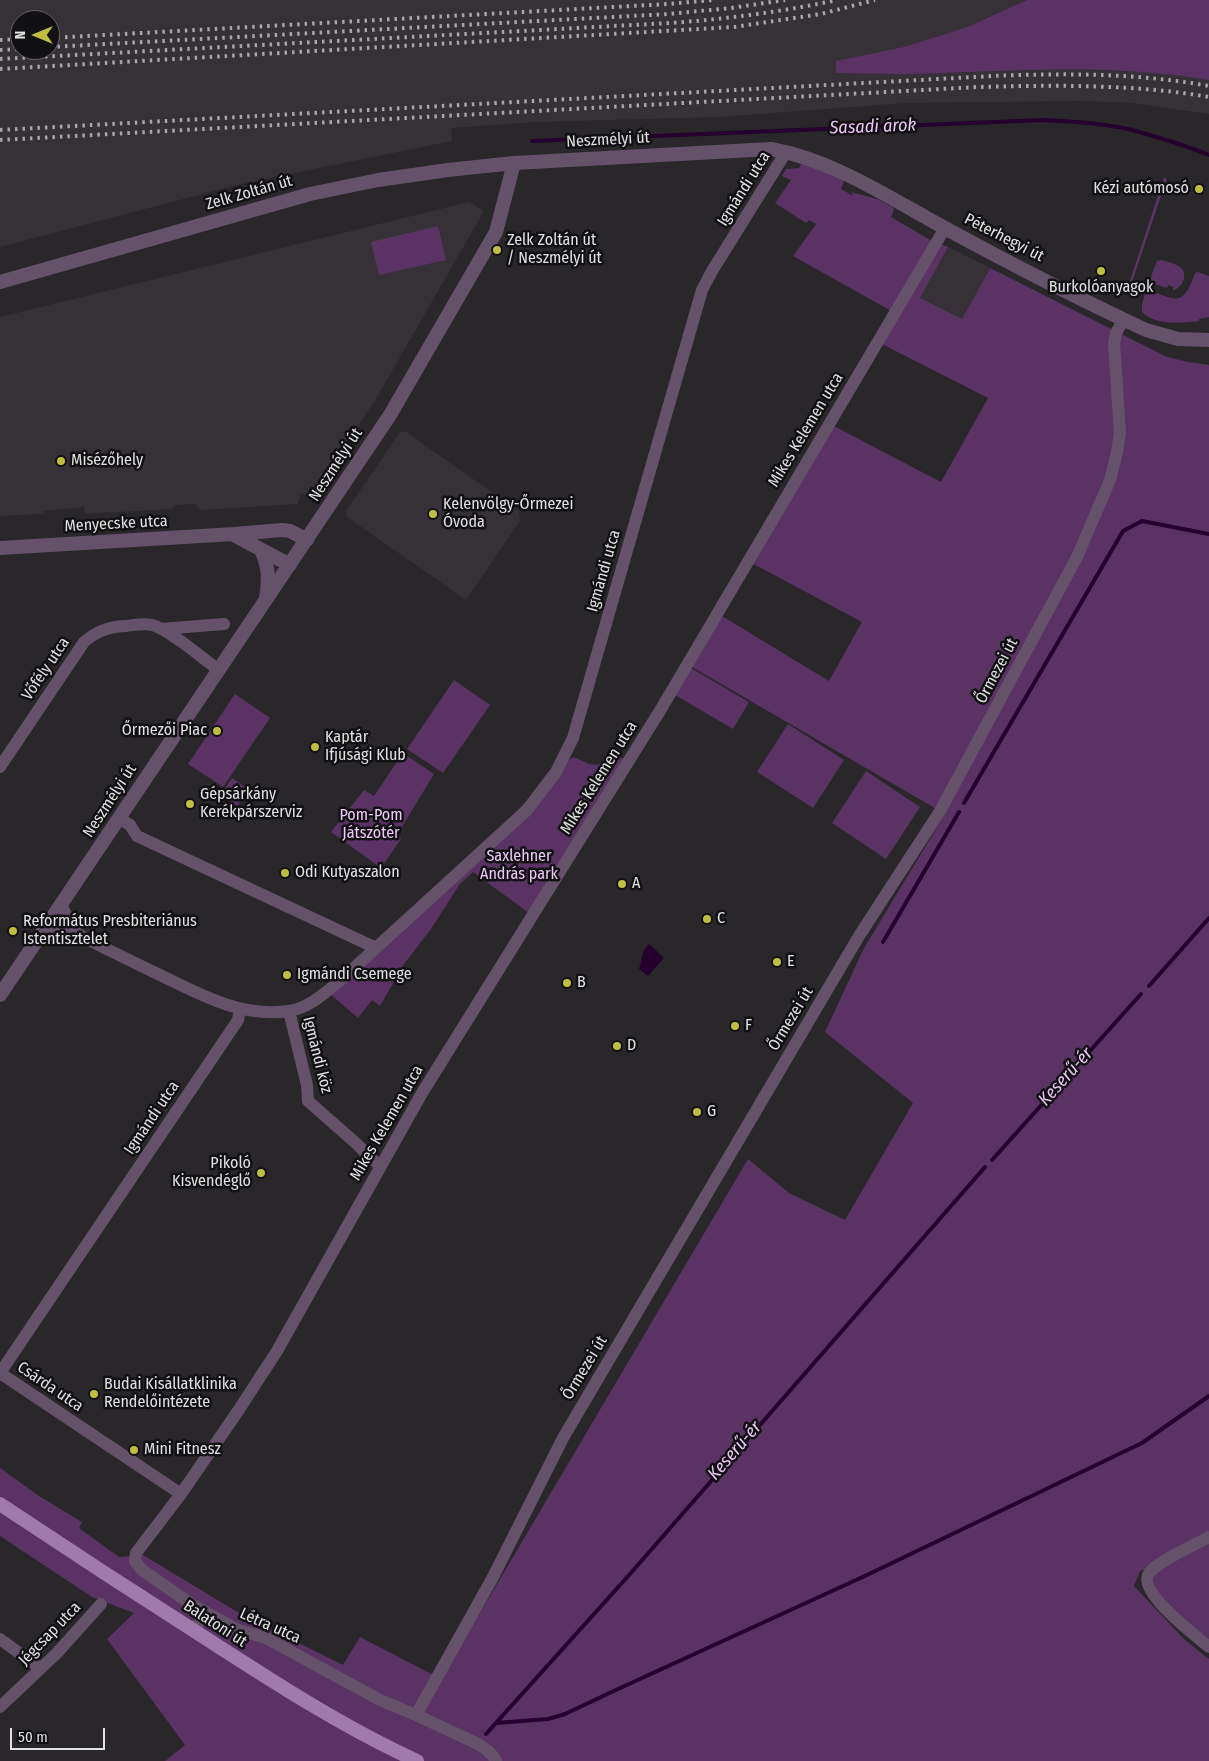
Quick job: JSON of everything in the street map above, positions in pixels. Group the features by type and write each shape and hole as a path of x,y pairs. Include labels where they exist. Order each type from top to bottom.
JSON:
{"main road":[{"name":"Balatoni út","path":"0,1504 329,1716 417,1761"}],"street":[{"name":"Neszmélyi út","path":"0,996 390,415 496,232 514,164 771,149 786,152"},
{"name":"Péterhegyi út","path":"786,152 812,160 859,181 945,228 1146,330 1178,339 1209,340"},
{"name":"Igmándi utca","path":"0,1373 238,1020 240,1009 268,1012 289,1011 312,1002 343,978 527,810 556,772 570,744 578,722 702,290 786,152"},
{"name":"Zelk Zoltán út","path":"0,282 310,194 378,180 448,170 514,164"},
{"name":"Mikes Kelemen utca","path":"181,1494 277,1351 422,1093 665,702 945,228"},
{"name":"Őrmezei út","path":"416,1715 493,1577 563,1438 860,936 940,811 1077,557 1110,480 1117,452 1120,433 1114,343 1116,333 1124,320"},
{"name":"Menyecske utca","path":"0,548 282,530 290,531 307,540"},
{"path":"234,534 290,565"},
{"path":"261,550 268,566 266,601"},
{"name":"Vőfély utca","path":"0,767 84,642 93,634 109,627 145,624 153,626 161,629 219,670"},
{"path":"161,629 224,624"},
{"path":"120,819 130,825 137,836 376,948"},
{"path":"62,904 73,930"},
{"path":"45,928 73,930 83,937 209,999 240,1009"},
{"name":"Igmándi köz","path":"289,1011 307,1085 308,1101 381,1166"},
{"name":"Csárda utca","path":"0,1373 181,1494"},
{"name":"Létra utca","path":"181,1494 136,1553 135,1561 142,1570 191,1604 238,1630 266,1638 380,1700 487,1749 496,1761"},
{"path":"1209,1537 1155,1567 1148,1574 1147,1580 1149,1588 1156,1598 1209,1647"},
{"name":"Jégcsap utca","path":"0,1706 57,1653 101,1604"},
{"path":"193,1630 207,1613"},
{"path":"0,1639 40,1668"}],"shaded area":[{"path":"0,0 1027,0 967,27 904,47 1043,69 1134,71 1209,80 1209,114 1132,103 1082,101 907,103 719,117 535,122 451,128 452,141 241,184 0,247"},
{"path":"469,202 484,211 376,399 311,498 301,493 298,504 201,510 195,504 175,505 171,509 85,514 84,507 44,511 44,514 0,516 0,317"},
{"path":"948,247 990,268 962,319 919,298"},
{"name":"Kelenvölgy-Őrmezei Óvoda","path":"400,432 406,432 519,511 520,521 466,600 347,517 346,511"},
{"path":"649,944 664,958 648,976 639,969 644,950"}],"green space":[{"path":"1027,0 1209,0 1209,80 1134,71 1097,70 1022,70 909,74 836,73 836,61 904,47 967,27"},
{"path":"802,162 844,181 841,189 853,196 851,192 877,199 893,207 894,210 891,217 932,241 948,247 920,298 962,319 990,268 1167,357 1209,365 1209,1644 1149,1588 1154,1567 1140,1571 1134,1586 1185,1640 1209,1659 1209,1761 165,1761 185,1745 107,1639 134,1613 92,1597 0,1536 0,1468 39,1496 82,1522 79,1528 119,1557 143,1555 244,1616 343,1665 360,1637 441,1679 748,1159 789,1193 845,1220 913,1103 825,1032 863,950 945,814 687,664 717,613 829,681 862,622 748,561 830,424 941,482 988,398 878,342 895,313 793,256 816,224 809,220 806,223 775,203 791,180 782,176 786,169 799,168"},
{"path":"1164,177 1167,179 1128,294 1126,293"},
{"path":"438,226 446,260 379,275 371,242"},
{"path":"1162,260 1177,265 1183,271 1183,281 1176,289 1173,290 1173,287 1168,285 1167,288 1149,282 1157,261"},
{"path":"1198,272 1209,276 1209,317 1199,319 1199,321 1161,322 1142,312 1146,289 1177,298 1186,292 1195,273"},
{"path":"691,668 749,702 733,729 675,695"},
{"path":"454,680 490,705 443,773 407,749"},
{"path":"235,694 270,718 223,787 188,764"},
{"path":"788,724 844,760 813,808 757,772"},
{"name":"Pom-Pom Játszótér","path":"403,753 434,774 397,835 401,839 381,868 331,832 364,790 374,796"},
{"name":"Saxlehner András park","path":"612,754 624,759 529,913 473,872 460,884 431,929 404,964 380,1006 372,1000 358,1018 330,994 357,971 567,761 574,757 589,764 598,765"},
{"path":"866,771 920,807 886,859 832,823"},
{"path":"232,778 248,789 237,807 220,796"}],"waterway":[{"name":"Sasadi árok","path":"532,141 1044,120 1088,123 1132,130 1209,155"},
{"path":"964,803 1123,531 1142,521 1209,534"},
{"path":"883,942 959,812"},
{"name":"Keserű-ér","path":"1149,986 1209,918"},
{"name":"Keserű-ér","path":"992,1160 1141,994"},
{"name":"Keserű-ér","path":"486,1734 630,1574 985,1167"},
{"path":"496,1723 548,1719 565,1714 867,1575 1142,1443 1209,1396"}],"railway":[{"path":"60,37 713,0"},
{"path":"60,46 669,14 785,0"},
{"path":"0,59 670,23 754,14 837,0"},
{"path":"0,69 734,27 821,14 875,0"},
{"path":"0,40 10,40"},
{"path":"0,50 10,50"},
{"path":"0,130 1047,74 1128,76 1209,86"},
{"path":"0,140 978,87 1065,86 1123,88 1209,97"}],"place":[{"name":"Kézi autómosó","path":"1199,189"},
{"name":"Zelk Zoltán út / Neszmélyi út","path":"497,250"},
{"name":"Burkolóanyagok","path":"1101,271"},
{"name":"Misézőhely","path":"61,461"},
{"name":"Kelenvölgy-Őrmezei Óvoda","path":"433,514"},
{"name":"Őrmezői Piac","path":"217,731"},
{"name":"Kaptár Ifjúsági Klub","path":"315,747"},
{"name":"Gépsárkány Kerékpárszerviz","path":"190,804"},
{"name":"Odi Kutyaszalon","path":"285,873"},
{"name":"A","path":"622,884"},
{"name":"C","path":"707,919"},
{"name":"Református Presbiteriánus Istentisztelet","path":"13,931"},
{"name":"E","path":"777,962"},
{"name":"Igmándi Csemege","path":"287,975"},
{"name":"B","path":"567,983"},
{"name":"F","path":"735,1026"},
{"name":"D","path":"617,1046"},
{"name":"G","path":"697,1112"},
{"name":"Pikoló Kisvendéglő","path":"261,1173"},
{"name":"Budai Kisállatklinika Rendelőintézete","path":"94,1394"},
{"name":"Mini Fitnesz","path":"134,1450"}]}
